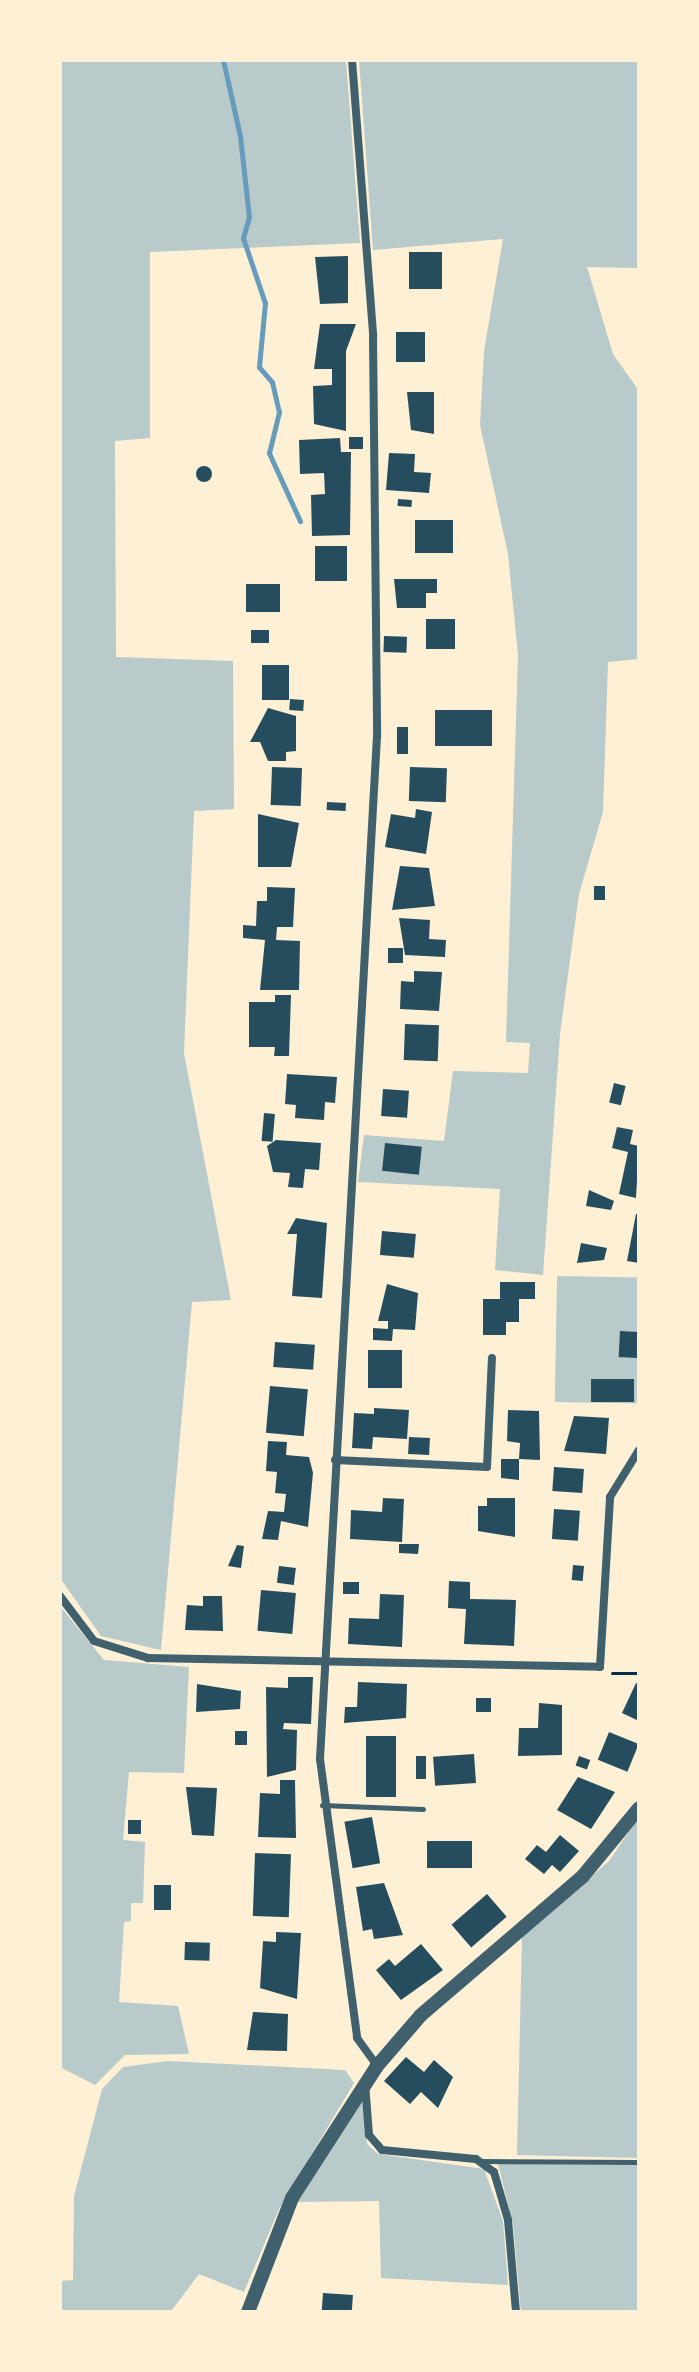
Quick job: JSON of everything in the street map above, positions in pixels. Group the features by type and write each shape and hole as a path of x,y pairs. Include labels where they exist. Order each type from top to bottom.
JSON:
{"street":[{"path":"352,60 373,336 377,736 335,1460 320,1662 322,1805 357,2038 377,2066"},
{"path":"335,1460 487,1467 492,1358"},
{"path":"60,1596 88,1636 113,1651 320,1662 600,1667 610,1497 639,1450"},
{"path":"248,2312 292,2198 377,2066 421,2015 603,1858 639,1808"},
{"path":"365,2083 369,2135 382,2150 482,2161 494,2172 508,2220 516,2312"}],"lane":[{"path":"322,1805 423,1809"},
{"path":"482,2161 639,2162"}],"path":[{"path":"600,1667 605,1673 639,1673"}],"shaded area":[{"path":"60,60 346,60 360,243 150,252 150,438 115,441 116,657 233,661 234,809 194,811 184,1053 231,1300 192,1302 161,1650 101,1636 60,1578"},
{"path":"359,60 639,60 639,268 587,267 613,354 639,391 639,659 608,662 603,812 579,894 560,1034 543,1275 495,1270 500,1189 358,1182 364,1135 444,1141 453,1071 528,1073 530,1043 506,1042 518,655 508,554 480,425 484,351 503,239 373,250"},
{"path":"557,1276 639,1277 637,1403 555,1402"},
{"path":"60,1606 104,1660 189,1667 184,1773 129,1772 123,1840 145,1842 143,1903 131,1903 131,1921 124,1922 119,2002 178,2006 189,2054 125,2055 95,2085 60,2067"},
{"path":"639,1817 639,2158 517,2155 522,1937 609,1861"},
{"path":"168,2061 345,2070 354,2083 279,2209 244,2292 199,2274 172,2310 60,2312 60,2281 73,2280 74,2196 102,2089 123,2067"},
{"path":"363,2101 367,2144 378,2154 484,2169 503,2221 508,2285 381,2278 379,2201 298,2202"},
{"path":"498,2164 639,2165 639,2312 521,2312 513,2224"}],"building":[{"path":"409,252 442,252 442,289 409,289"},
{"path":"348,256 348,303 320,304 315,257"},
{"path":"320,324 356,324 346,351 346,431 314,424 313,386 332,385 332,369 314,369"},
{"path":"396,332 425,332 425,362 396,362"},
{"path":"407,392 434,392 434,434 411,430"},
{"path":"349,437 363,437 363,449 349,449"},
{"path":"340,438 341,452 351,452 350,535 312,536 311,495 325,494 324,473 300,474 299,440"},
{"path":"389,453 415,454 414,472 431,473 429,493 386,490"},
{"path":"204,466 212,474 204,482 196,474"},
{"path":"398,499 412,500 411,507 398,506"},
{"path":"415,520 453,520 453,553 415,553"},
{"path":"315,546 347,546 347,581 315,581"},
{"path":"394,579 437,579 437,593 426,593 426,608 397,608"},
{"path":"246,584 280,584 280,612 246,612"},
{"path":"426,619 455,619 455,649 426,649"},
{"path":"251,630 269,630 269,643 251,643"},
{"path":"384,636 407,637 406,653 383,652"},
{"path":"262,665 289,665 289,700 262,700"},
{"path":"290,699 304,700 303,711 289,710"},
{"path":"268,708 296,716 296,751 286,752 286,761 268,761 260,742 250,742"},
{"path":"435,710 492,710 492,746 435,746"},
{"path":"397,727 408,727 408,754 397,754"},
{"path":"272,767 302,768 301,806 271,805"},
{"path":"410,767 447,768 446,802 409,801"},
{"path":"327,802 346,803 346,811 327,810"},
{"path":"416,809 432,812 426,854 385,847 391,814 415,818"},
{"path":"258,814 299,823 291,867 258,867"},
{"path":"400,866 429,868 435,906 392,910"},
{"path":"594,886 605,886 605,900 594,900"},
{"path":"267,887 295,888 293,927 277,927 276,940 300,941 299,990 260,990 265,940 243,938 243,925 256,926 257,901 267,901"},
{"path":"399,918 430,920 429,939 446,940 445,957 405,955"},
{"path":"388,948 403,948 403,963 388,963"},
{"path":"414,971 442,972 439,1011 400,1009 401,981 414,982"},
{"path":"275,995 291,995 289,1056 274,1056 275,1047 249,1047 249,1002 275,1002"},
{"path":"405,1024 439,1025 438,1061 404,1060"},
{"path":"287,1074 337,1077 335,1103 325,1102 324,1120 295,1118 296,1105 285,1104"},
{"path":"614,1083 626,1086 621,1105 609,1102"},
{"path":"383,1089 409,1091 407,1118 381,1116"},
{"path":"264,1113 275,1114 273,1142 262,1141"},
{"path":"617,1127 633,1130 630,1144 639,1146 636,1198 619,1194 628,1152 612,1148"},
{"path":"276,1140 321,1143 319,1170 305,1169 303,1188 288,1187 290,1173 273,1172 267,1146"},
{"path":"385,1143 422,1147 419,1175 382,1171"},
{"path":"589,1190 614,1201 611,1210 586,1206"},
{"path":"636,1214 639,1214 639,1263 627,1261"},
{"path":"296,1218 327,1223 322,1298 292,1296 297,1234 287,1234"},
{"path":"382,1231 416,1234 414,1258 380,1255"},
{"path":"581,1243 607,1248 604,1260 577,1263"},
{"path":"500,1282 535,1282 535,1299 519,1299 519,1322 506,1322 506,1335 483,1335 483,1299 500,1299"},
{"path":"387,1284 418,1293 415,1330 393,1329 392,1341 373,1340 373,1328 388,1329 388,1321 378,1321"},
{"path":"620,1331 639,1332 638,1358 619,1357"},
{"path":"275,1342 315,1345 313,1370 273,1367"},
{"path":"368,1350 402,1350 402,1388 368,1388"},
{"path":"591,1379 634,1379 634,1402 591,1402"},
{"path":"270,1386 308,1389 304,1436 266,1433"},
{"path":"374,1408 409,1410 407,1439 373,1437 372,1449 352,1448 354,1413 374,1414"},
{"path":"508,1410 539,1411 540,1460 519,1459 520,1443 507,1441"},
{"path":"574,1416 609,1418 606,1454 564,1451"},
{"path":"409,1437 430,1438 429,1455 408,1454"},
{"path":"268,1441 287,1442 286,1455 309,1457 313,1473 308,1527 281,1521 278,1540 262,1539 268,1511 284,1512 286,1494 275,1493 277,1472 266,1471"},
{"path":"501,1459 519,1459 519,1480 501,1478"},
{"path":"554,1467 584,1469 582,1493 552,1491"},
{"path":"383,1498 404,1499 402,1542 350,1539 351,1510 382,1512"},
{"path":"487,1498 515,1498 515,1537 478,1531 478,1506 487,1506"},
{"path":"554,1509 580,1511 578,1541 552,1539"},
{"path":"399,1544 419,1544 418,1554 399,1553"},
{"path":"237,1545 244,1546 241,1568 228,1566"},
{"path":"573,1565 584,1566 583,1581 572,1580"},
{"path":"279,1566 296,1568 294,1585 277,1583"},
{"path":"449,1581 470,1582 470,1599 516,1600 514,1646 464,1644 466,1609 448,1608"},
{"path":"343,1582 359,1582 359,1594 343,1594"},
{"path":"261,1590 296,1593 292,1634 257,1631"},
{"path":"380,1594 404,1595 402,1647 348,1644 349,1618 379,1619"},
{"path":"203,1596 222,1596 223,1631 185,1630 187,1605 203,1606"},
{"path":"288,1677 313,1677 311,1724 284,1723 283,1729 297,1730 296,1770 267,1777 266,1687 288,1688"},
{"path":"358,1682 407,1684 406,1718 344,1723 345,1707 357,1707"},
{"path":"636,1683 639,1684 639,1721 622,1713"},
{"path":"197,1684 241,1691 240,1709 196,1712"},
{"path":"476,1698 491,1698 491,1712 476,1712"},
{"path":"539,1703 562,1705 562,1755 518,1756 519,1728 538,1728"},
{"path":"235,1731 247,1731 247,1745 235,1745"},
{"path":"609,1732 639,1744 627,1772 598,1760"},
{"path":"366,1736 396,1736 396,1797 366,1797"},
{"path":"474,1754 476,1783 435,1786 433,1757"},
{"path":"416,1756 426,1756 426,1779 416,1779"},
{"path":"579,1756 590,1760 587,1770 576,1765"},
{"path":"578,1777 615,1792 591,1829 557,1810"},
{"path":"280,1780 295,1780 296,1838 258,1837 260,1793 280,1794"},
{"path":"186,1787 217,1788 214,1836 192,1835"},
{"path":"372,1817 380,1863 353,1868 344,1822"},
{"path":"128,1820 141,1820 141,1834 128,1834"},
{"path":"560,1835 579,1851 560,1872 552,1865 544,1874 525,1859 537,1845 546,1852"},
{"path":"427,1841 472,1841 472,1868 427,1868"},
{"path":"255,1853 291,1854 289,1917 253,1916"},
{"path":"384,1883 403,1935 374,1939 372,1929 363,1931 356,1887"},
{"path":"154,1885 171,1885 171,1910 154,1910"},
{"path":"487,1894 507,1917 471,1947 452,1925"},
{"path":"276,1932 301,1933 297,1999 260,1988 263,1941 276,1942"},
{"path":"185,1942 210,1943 209,1961 184,1960"},
{"path":"421,1944 443,1970 401,2000 376,1970 389,1959 395,1966"},
{"path":"253,2012 288,2014 287,2051 247,2050"},
{"path":"406,2057 424,2072 434,2060 453,2077 438,2108 421,2092 410,2104 384,2081"},
{"path":"323,2293 353,2295 352,2312 322,2312"}],"waterway":[{"path":"223,60 240,136 249,217 243,238 265,303 259,367 272,382 279,412 269,453 300,521"}]}
